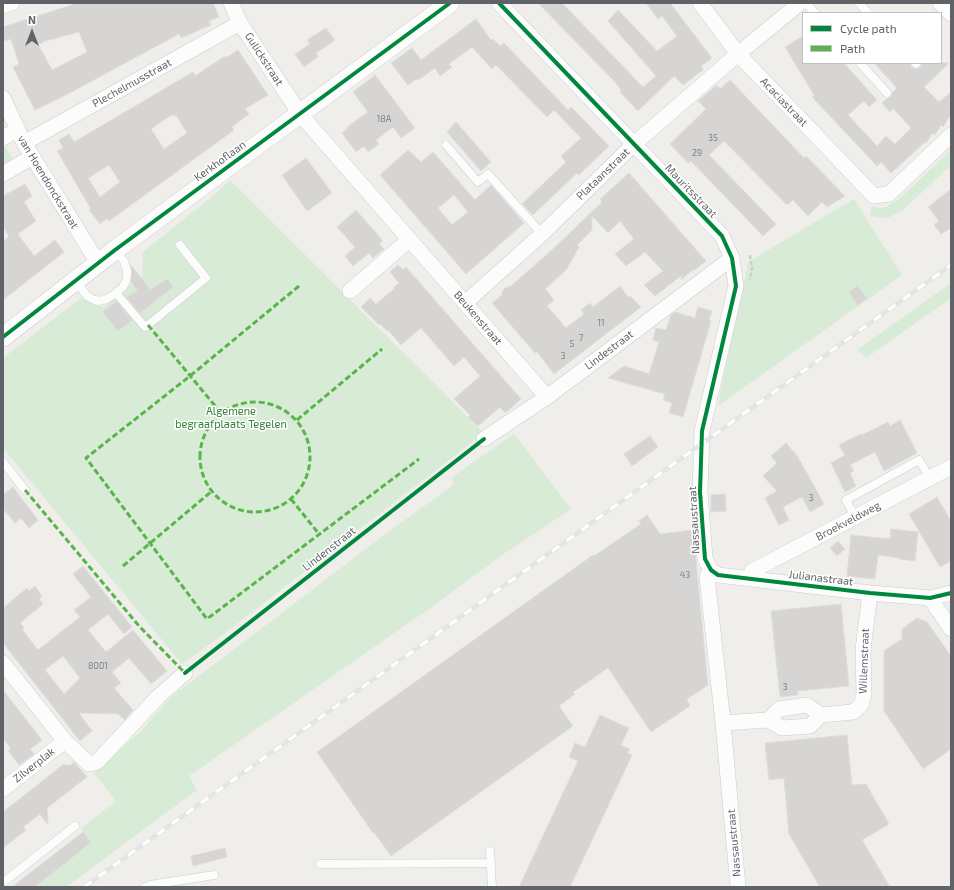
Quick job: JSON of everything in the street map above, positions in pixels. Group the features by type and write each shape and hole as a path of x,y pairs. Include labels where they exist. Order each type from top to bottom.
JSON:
{"street":[{"path":"3,6 12,3"},
{"name":"Gulickstraat","path":"231,3 240,23 300,114"},
{"name":"Kerkhoflaan","path":"3,337 115,250 450,3"},
{"name":"Mauritsstraat","path":"499,3 722,236 732,258 736,286 702,431 701,444"},
{"name":"Acaciastraat","path":"700,3 738,54 874,196 889,194 951,135"},
{"name":"Plataanstraat","path":"465,303 542,234 634,144 738,54 800,3"},
{"path":"940,3 951,14"},
{"name":"Plechelmusstraat","path":"24,143 240,23"},
{"name":"van Hoendonckstraat","path":"3,98 17,130 32,157 98,263"},
{"name":"Beukenstraat","path":"300,114 547,397"},
{"path":"3,138 17,130"},
{"path":"3,174 32,157"},
{"path":"350,291 409,240"},
{"name":"Lindestraat","path":"484,439 547,397 732,258"},
{"name":"Nassaustraat","path":"701,444 700,492 705,559 711,570 707,577 723,724 738,887"},
{"name":"Broekveldweg","path":"749,579 752,571 951,466"},
{"name":"Julianastraat","path":"711,570 718,575 870,593 930,598 951,593"},
{"name":"Willemstraat","path":"821,715 853,712 861,705 864,694 863,650 870,593"},
{"path":"930,598 951,629"},
{"path":"3,662 65,741 89,764 97,762 158,697 185,673"},
{"path":"723,724 768,720 782,728 810,726 821,715 807,705 779,708 768,720"},
{"name":"Zilverplak","path":"3,789 65,741"}],"lane":[{"path":"806,3 814,12"},
{"path":"859,3 867,12"},
{"path":"861,64 887,93"},
{"path":"446,145 478,182 488,174 542,234"},
{"path":"116,292 145,327 148,325 206,278 180,244"},
{"path":"75,280 87,296 99,301 107,299 123,287 126,281 127,271 124,261 115,250"},
{"path":"855,517 846,500 919,460 930,478"},
{"path":"3,462 25,490"},
{"path":"3,880 5,881 75,826"},
{"path":"490,851 492,887"},
{"path":"320,864 491,863"},
{"path":"145,887 214,875"}],"green space":[{"path":"6,147 14,161 3,168 3,148"},
{"path":"951,150 951,165 904,209 890,217 881,218 870,216 872,206 881,208 886,207 898,200"},
{"name":"Algemene begraafplaats Tegelen","path":"230,180 484,433 216,640 182,664 3,448 3,358 81,298 103,307 142,276 143,252 215,194"},
{"path":"854,199 902,275 718,406 748,262"},
{"path":"951,283 951,298 866,358 857,350"},
{"path":"514,434 571,509 505,553 433,606 189,776 197,790 66,887 34,887 91,842 81,828 116,801 94,773 141,731 171,697 383,536 453,485 452,477"}],"building":[{"path":"78,3 213,3 219,17 209,21 211,25 181,38 179,34 66,95 35,110 13,67 19,64 11,39 3,41 3,27","holes":["79,32 87,52 52,70 38,44"]},
{"path":"538,3 562,3 643,87 656,76 608,21 618,10 657,51 677,36 662,16 658,19 646,3 670,3 712,58 701,66 703,70 683,85 674,76 638,111 620,92 621,90 616,83"},
{"path":"476,19 491,40 493,39 500,46 504,43 568,110 571,107 609,146 579,175 577,173 533,215 522,204 566,162 561,156 581,138 554,110 547,117 496,65 492,69 472,47 449,64 452,67 440,76 435,68 408,85 391,63 412,48 421,60"},
{"path":"326,28 335,40 316,53 318,57 304,67 295,54 310,44 307,40"},
{"path":"802,37 802,64 845,64 877,100 869,107 864,101 848,115 877,146 886,136 895,144 911,128 893,108 890,112 882,103 887,98 891,97 892,93 897,88 875,64 910,64 911,67 915,69 920,68 921,64 949,63 924,87 939,102 951,92 951,114 943,127 941,125 935,135 932,133 926,143 925,142 891,173 881,162 877,166 812,97 814,95 785,47"},
{"path":"238,50 268,95 245,109 249,114 232,127 234,130 109,221 107,218 100,224 89,210 91,209 57,151 63,148 59,140 69,134 74,142 193,72 195,76 225,56 226,58","holes":["173,114 173,116 176,115 187,133 164,149 151,129","109,165 120,182 100,197 88,178"]},
{"path":"375,75 415,128 401,138 393,127 376,140 379,144 368,152 364,146 356,152 342,133 348,128 347,127 368,112 353,92"},
{"path":"730,80 804,158 806,156 845,196 827,207 822,202 808,216 793,200 787,205 724,141 709,155 776,224 763,236 691,161 688,163 670,144 706,109 698,101 717,85 720,89"},
{"path":"456,122 491,162 481,171 447,132"},
{"path":"408,150 421,162 433,152 475,200 491,185 524,223 466,274 380,175","holes":["454,195 468,212 452,225 438,208"]},
{"path":"306,158 332,193 307,211 282,175"},
{"path":"629,173 706,261 681,280 682,275 655,296 644,285 663,271 645,252 626,266 615,254 634,239 620,221 608,233 592,216 592,230 577,245 579,247 566,270 545,289 554,300 547,306 566,328 584,314 581,310 590,303 593,307 620,286 628,297 630,296 641,307 554,374 537,352 535,353 492,303 501,296 505,288 511,286 553,249 602,202 600,199"},
{"path":"25,184 32,196 24,202 36,221 18,234 34,256 55,240 64,252 3,300 3,241 9,237 3,226 3,196"},
{"path":"951,189 951,228 941,234 934,225 939,221 928,207"},
{"path":"356,210 383,241 379,244 384,249 373,258 369,253 353,266 345,256 355,247 337,227"},
{"path":"131,265 151,290 167,279 173,287 140,313 127,297 138,291 131,282"},
{"path":"398,265 403,270 406,267 521,399 505,413 500,407 478,426 468,417 470,415 454,399 480,376 464,357 454,366 421,328 401,345 388,330 387,331 380,324 379,325 361,307 370,298 376,304 395,288 394,287 399,283 390,272"},
{"path":"857,286 867,298 858,305 849,292"},
{"path":"117,302 132,320 118,331 103,312"},
{"path":"698,307 712,311 709,320 711,321 683,417 669,413 672,403 663,400 665,394 608,378 624,366 649,374 659,342 653,340 656,328 666,330 671,315 675,312 695,318"},
{"path":"900,420 917,453 884,471 875,452 861,459 850,465 854,471 850,473 856,486 845,492 831,463 845,455 839,445 888,422 890,426"},
{"path":"650,436 658,447 632,466 624,454"},
{"path":"786,443 799,458 797,460 799,459 824,504 810,512 802,497 783,507 789,520 779,525 765,498 777,491 763,476 777,463 771,456"},
{"path":"13,487 38,520 29,528 21,518 15,523 3,509 3,495"},
{"path":"725,494 726,511 711,512 711,495"},
{"path":"937,497 951,521 951,561 940,567 909,514"},
{"path":"647,515 660,534 693,530 708,685 687,699 690,706 651,732 608,668 573,692 575,694 559,706 573,726 391,856 374,832 373,833 317,752 593,555 594,556 641,524 639,521"},
{"path":"891,529 918,532 915,561 878,555 875,579 847,576 851,535 890,539"},
{"path":"838,541 845,549 837,556 830,548"},
{"path":"83,566 132,627 124,634 108,614 88,630 106,652 133,630 167,671 151,684 129,658 112,672 121,683 114,688 133,710 125,720 118,714 79,713 92,731 80,741 3,643 3,608 27,588 29,591 35,586 42,596 39,599 43,604 20,623 24,628 22,629 38,650 80,617 74,610 91,597 73,574","holes":["63,656 80,678 64,694 45,670"]},
{"path":"841,604 849,686 797,691 798,695 780,697 771,611"},
{"path":"917,618 927,622 951,656 951,749 923,769 884,711 884,651 902,639 902,629"},
{"path":"3,690 42,740 30,749 34,754 19,765 8,751 11,749 3,738"},
{"path":"600,715 629,728 621,745 630,749 627,753 632,755 570,887 519,887 578,761 569,757 575,743 585,747"},
{"path":"847,735 852,785 866,784 889,824 862,840 890,887 820,887 789,834 784,778 769,780 765,743"},
{"path":"74,762 87,777 47,808 48,825 40,814 23,827 26,830 3,848 3,812 64,764 66,766 68,764 69,766"},
{"path":"83,832 91,842 68,861 34,887 12,887"},
{"path":"225,848 227,857 193,866 191,856"}],"railway":[{"path":"84,887 951,265"}],"marked path":[{"path":"299,286 190,376 86,458 207,619 419,459"},
{"path":"148,325 221,413"},
{"path":"297,420 382,349"},
{"path":"255,402 276,406 294,418 306,436 310,457 306,478 294,496 276,508 255,512 234,508 216,496 204,478 200,457 204,436 216,418 234,406 255,402"},
{"path":"25,490 139,626 185,673"},
{"path":"123,566 212,491"},
{"path":"291,499 319,534"}],"cycle path":[{"path":"3,337 115,250 450,3"},
{"path":"499,3 722,236 732,258 736,286 702,431 700,492 705,559 711,570 718,575 870,593 930,598 951,593"},
{"name":"Lindenstraat","path":"185,673 484,439"}]}
